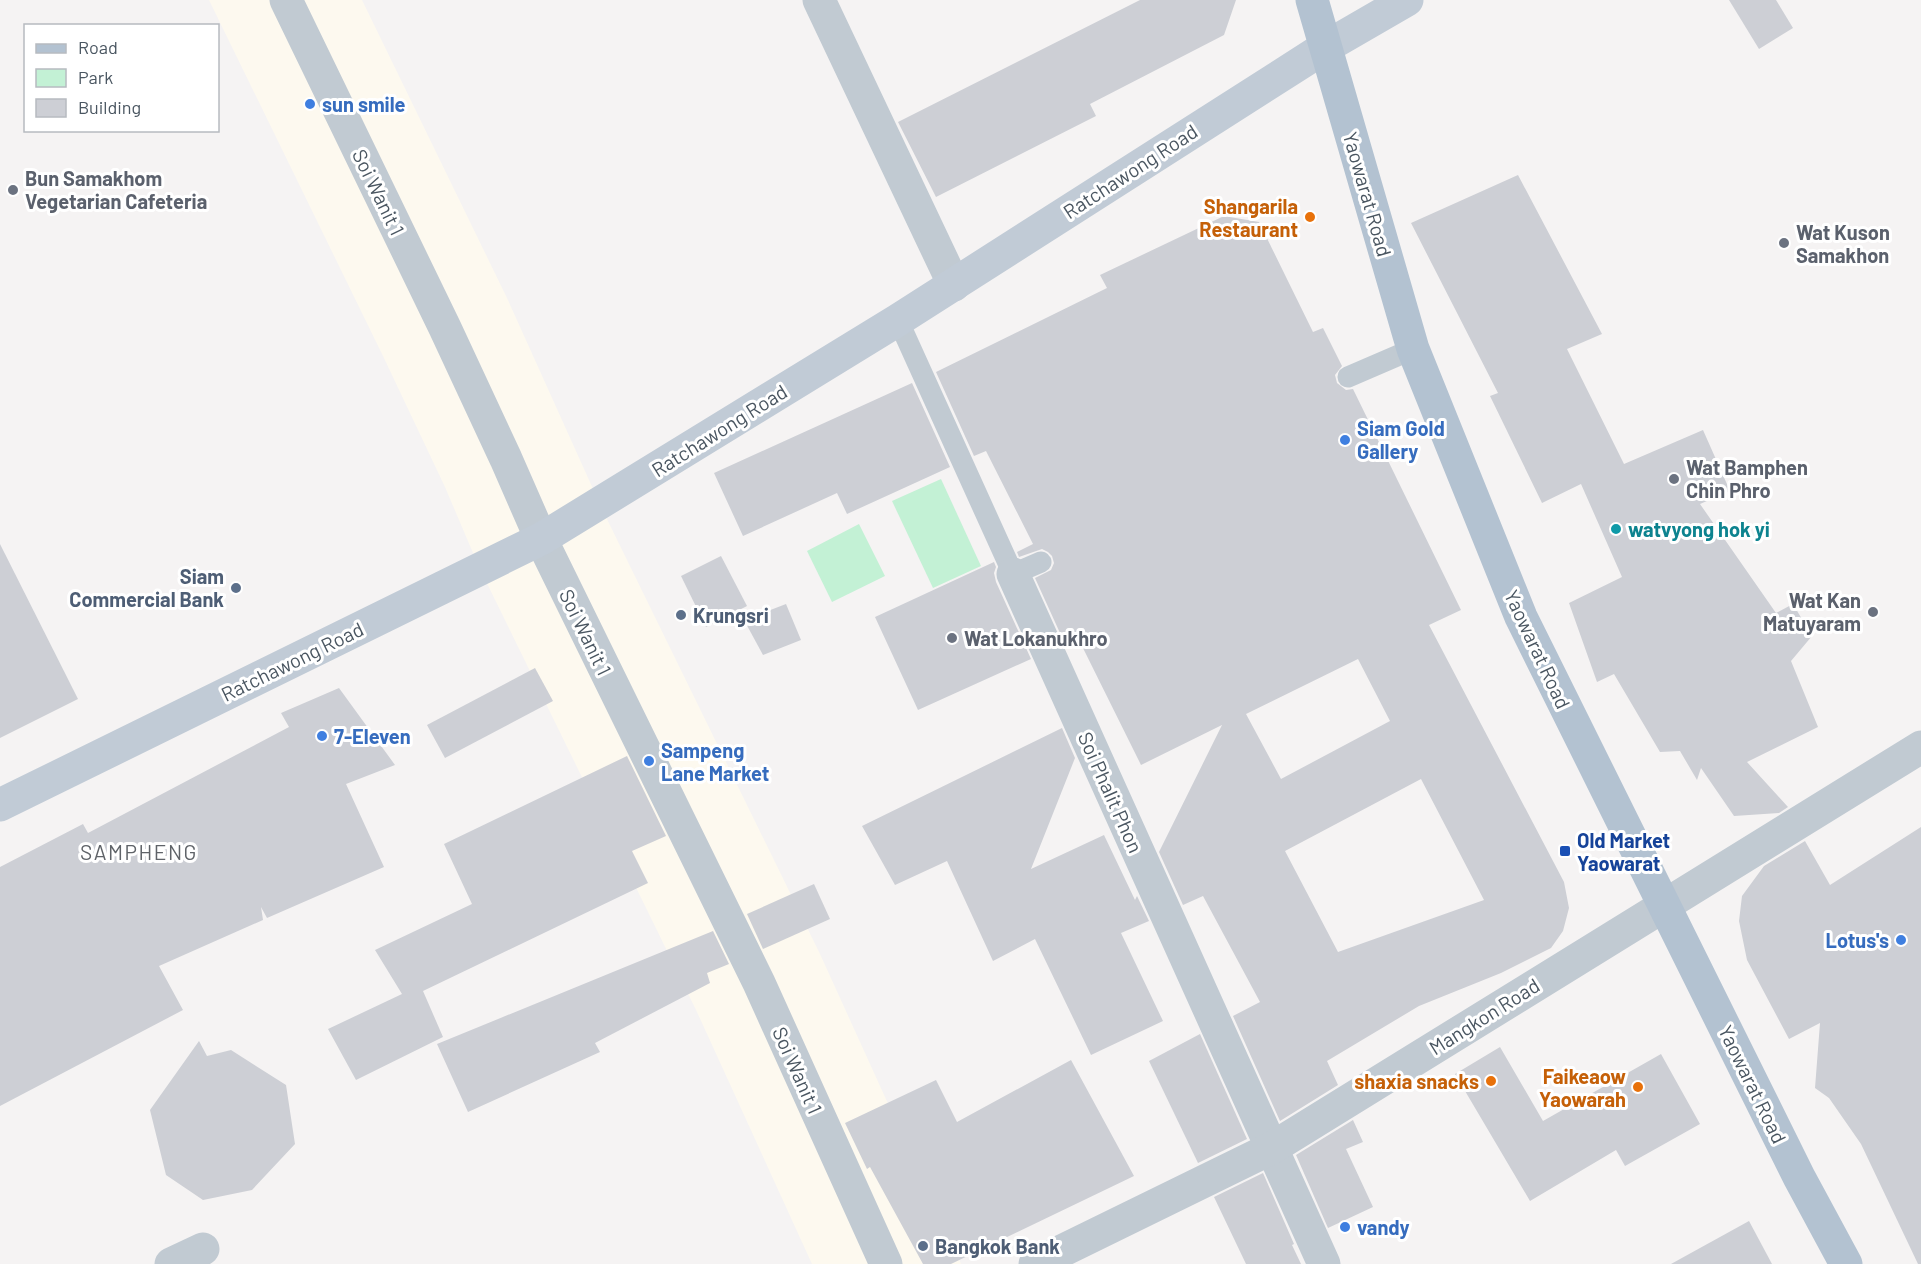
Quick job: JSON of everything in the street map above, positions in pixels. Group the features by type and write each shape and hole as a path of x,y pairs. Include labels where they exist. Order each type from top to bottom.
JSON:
{"main road":[{"name":"Yaowarat Road","path":"1312,0 1324,48 1413,349 1521,617 1799,1177 1846,1264"}],"street":[{"name":"Soi Wanit 1","path":"286,0 454,348 541,539 759,983 886,1264"},
{"path":"819,0 954,285"},
{"name":"Ratchawong Road","path":"0,805 541,539 954,285 1156,153 1324,48 1407,0"},
{"name":"Soi Phalit Phon","path":"1027,568 1272,1148 1324,1264"},
{"name":"Mangkon Road","path":"1035,1264 1272,1148 1921,747"},
{"path":"171,1264 203,1249"}],"lane":[{"name":"Soi Phalit Phon","path":"898,320 1027,568"},
{"path":"1348,377 1413,349"}],"shaded area":[{"name":"Sampeng Lane Market","path":"209,0 362,0 507,298 603,511 820,954 961,1264 812,1264 697,1012 479,567 445,487 383,356"}],"green space":[{"path":"941,479 981,566 933,588 892,501"},
{"path":"859,524 885,576 832,602 807,551"}],"building":[{"path":"1140,0 1236,0 1224,35 1090,104 1096,116 936,197 898,122"},
{"path":"1729,0 1776,0 1793,28 1759,49"},
{"path":"1518,175 1602,334 1567,349 1624,464 1703,430 1730,491 1700,504 1776,613 1793,604 1812,636 1791,661 1818,727 1747,762 1788,807 1779,813 1734,816 1701,768 1697,780 1680,751 1660,752 1614,674 1597,682 1569,603 1622,577 1581,484 1542,503 1490,396 1498,393 1411,223"},
{"path":"1224,216 1259,222 1313,332 1323,328 1342,366 1335,375 1337,383 1346,390 1353,389 1461,610 1429,625 1564,882 1569,908 1563,931 1551,948 1501,973 1419,1006 1327,1061 1338,1085 1280,1121 1233,1016 1260,1002 1203,896 1183,905 1159,852 1222,725 1141,765 1078,638 1065,644 1035,578 1051,570 1054,563 1052,556 1042,549 1019,557 1017,552 1033,544 986,451 974,456 936,372 1107,288 1100,275","holes":["1358,659 1390,721 1281,779 1246,714","1421,779 1484,900 1338,952 1285,851"]},
{"path":"912,383 950,467 847,514 837,493 743,536 714,473"},
{"path":"0,544 78,699 0,738"},
{"path":"721,556 747,606 706,627 681,576"},
{"name":"Wat Lokanukhro","path":"994,562 996,582 1031,659 918,710 875,617"},
{"path":"786,604 801,640 763,655 744,620"},
{"path":"535,668 553,701 445,758 427,725"},
{"path":"339,688 395,765 346,784 384,867 267,918 261,907 263,920 159,966 183,1010 0,1106 0,867 83,824 88,833 289,727 281,713"},
{"path":"1062,728 1075,758 1031,869 1104,835 1135,900 1137,896 1149,921 1121,933 1163,1021 1091,1055 1035,939 993,961 947,861 895,885 862,826"},
{"path":"627,756 666,836 632,851 648,883 423,991 443,1037 356,1080 328,1029 402,994 375,950 472,904 444,844"},
{"path":"1921,827 1921,1264 1918,1264 1861,1144 1829,1098 1815,1088 1820,1023 1789,1039 1747,960 1739,921 1742,896 1764,866 1805,841 1830,885"},
{"path":"814,884 830,919 763,949 747,914"},
{"path":"713,931 729,964 707,973 710,983 595,1043 600,1052 468,1112 437,1044"},
{"path":"1200,1034 1247,1139 1198,1163 1149,1061"},
{"path":"199,1041 207,1056 231,1050 286,1085 295,1144 252,1190 203,1200 166,1175 150,1110"},
{"path":"1500,1047 1543,1121 1661,1054 1700,1124 1625,1166 1616,1150 1530,1201 1455,1074"},
{"path":"1071,1060 1134,1176 951,1264 923,1264 870,1167 867,1169 845,1123 936,1080 957,1122"},
{"path":"1353,1120 1363,1142 1346,1149 1373,1207 1328,1228 1296,1155"},
{"path":"1263,1173 1301,1264 1246,1264 1214,1197"},
{"path":"1749,1221 1772,1264 1671,1264"}],"place":[{"name":"sun smile","path":"310,104"},
{"name":"Bun Samakhom Vegetarian Cafeteria","path":"13,190"},
{"name":"Shangarila Restaurant","path":"1310,217"},
{"name":"Wat Kuson Samakhon","path":"1784,243"},
{"name":"Siam Gold Gallery","path":"1345,440"},
{"name":"Wat Bamphen Chin Phro","path":"1674,479"},
{"name":"watvyong hok yi","path":"1616,529"},
{"name":"Siam Commercial Bank","path":"236,588"},
{"name":"Wat Kan Matuyaram","path":"1873,612"},
{"name":"Krungsri","path":"681,615"},
{"name":"Wat Lokanukhro","path":"952,638"},
{"name":"7-Eleven","path":"322,736"},
{"name":"Sampeng Lane Market","path":"649,761"},
{"name":"Old Market Yaowarat","path":"1565,851"},
{"name":"Lotus's","path":"1901,940"},
{"name":"shaxia snacks","path":"1491,1081"},
{"name":"Faikeaow Yaowarah","path":"1638,1087"},
{"name":"vandy","path":"1345,1227"},
{"name":"Bangkok Bank","path":"923,1246"}],"district":[{"name":"SAMPHENG","path":"139,851"}]}
